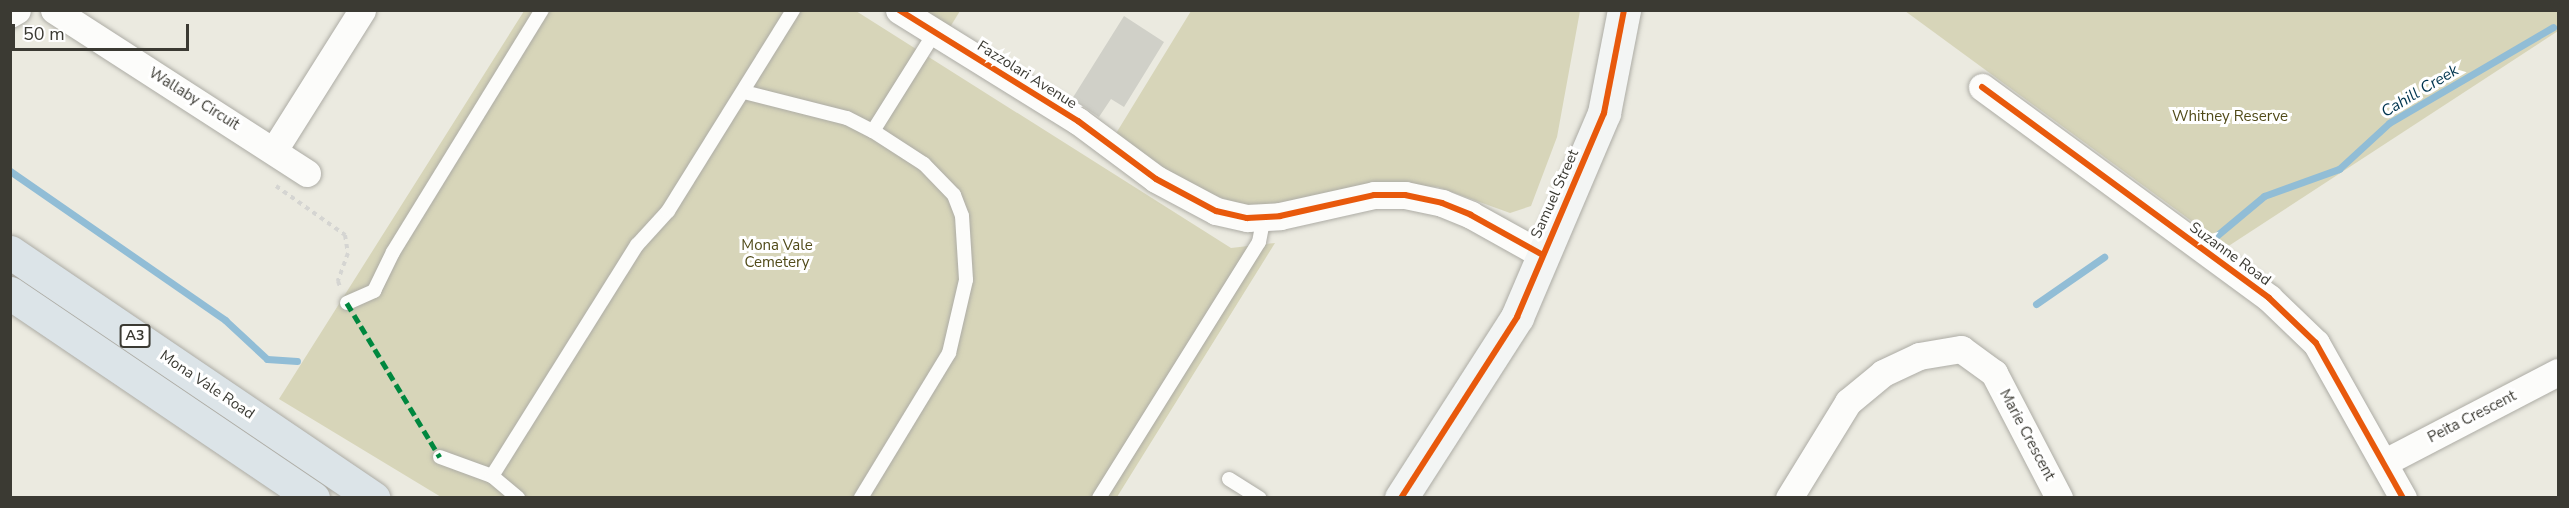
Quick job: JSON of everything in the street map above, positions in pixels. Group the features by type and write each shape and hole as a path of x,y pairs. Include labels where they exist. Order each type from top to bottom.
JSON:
{"highway":[{"name":"Mona Vale Road","path":"10,252 374,498"},
{"name":"A3","path":"10,293 313,498"}],"street":[{"path":"10,14 17,10"},
{"name":"Wallaby Circuit","path":"54,10 307,173"},
{"path":"278,153 362,10"},
{"name":"Fazzolari Avenue","path":"900,10 1078,121 1191,201 1216,211 1264,217 1374,195 1405,195 1442,202 1471,215 1541,254"},
{"name":"Samuel Street","path":"1401,498 1504,340 1604,113 1624,10"},
{"name":"Suzanne Road","path":"1982,87 2269,298 2316,343 2385,462 2403,498"},
{"name":"Marie Crescent","path":"1789,498 1848,402 1883,373 1919,356 1961,349 1994,373 2059,498"},
{"name":"Peita Crescent","path":"2385,462 2559,372"}],"lane":[{"path":"347,303 374,291 393,252 542,10"},
{"path":"492,476 637,245 668,211 793,10"},
{"path":"873,130 935,32"},
{"path":"744,92 848,118 873,130 924,164 954,195 962,216 966,279 949,353 861,498"},
{"path":"1099,498 1259,242 1264,217"},
{"path":"440,457 492,476 518,498"},
{"path":"1229,479 1259,498"}],"path":[{"path":"278,153 276,185 345,235 348,253 338,281 347,303"}],"green space":[{"name":"Whitney Reserve","path":"2558,10 2558,31 2227,247 1905,11"},
{"name":"Mona Vale Cemetery","path":"524,11 856,11 1231,248 1275,243 1117,497 441,497 279,399"},
{"path":"912,11 960,11 947,32"},
{"path":"1191,11 1580,11 1557,137 1531,206 1510,213 1438,187 1388,183 1250,208 1194,188 1115,135"}],"building":[{"path":"1124,16 1164,42 1124,107 1111,99 1099,117 1072,99"}],"waterway":[{"name":"Cahill Creek","path":"2215,237 2264,196 2339,169 2389,123 2553,27"},
{"path":"10,171 225,320 267,359 297,361"},
{"name":"Cahill Creek","path":"2036,304 2104,257"}],"marked path":[{"path":"347,303 440,457"}],"cycle path":[{"path":"899,10 1078,121 1156,179 1216,211 1247,218 1280,216 1374,195 1405,195 1442,203 1471,215 1541,254"},
{"path":"1401,498 1517,317 1604,113 1624,10"},
{"path":"1982,87 2269,298 2316,343 2403,498"}]}
